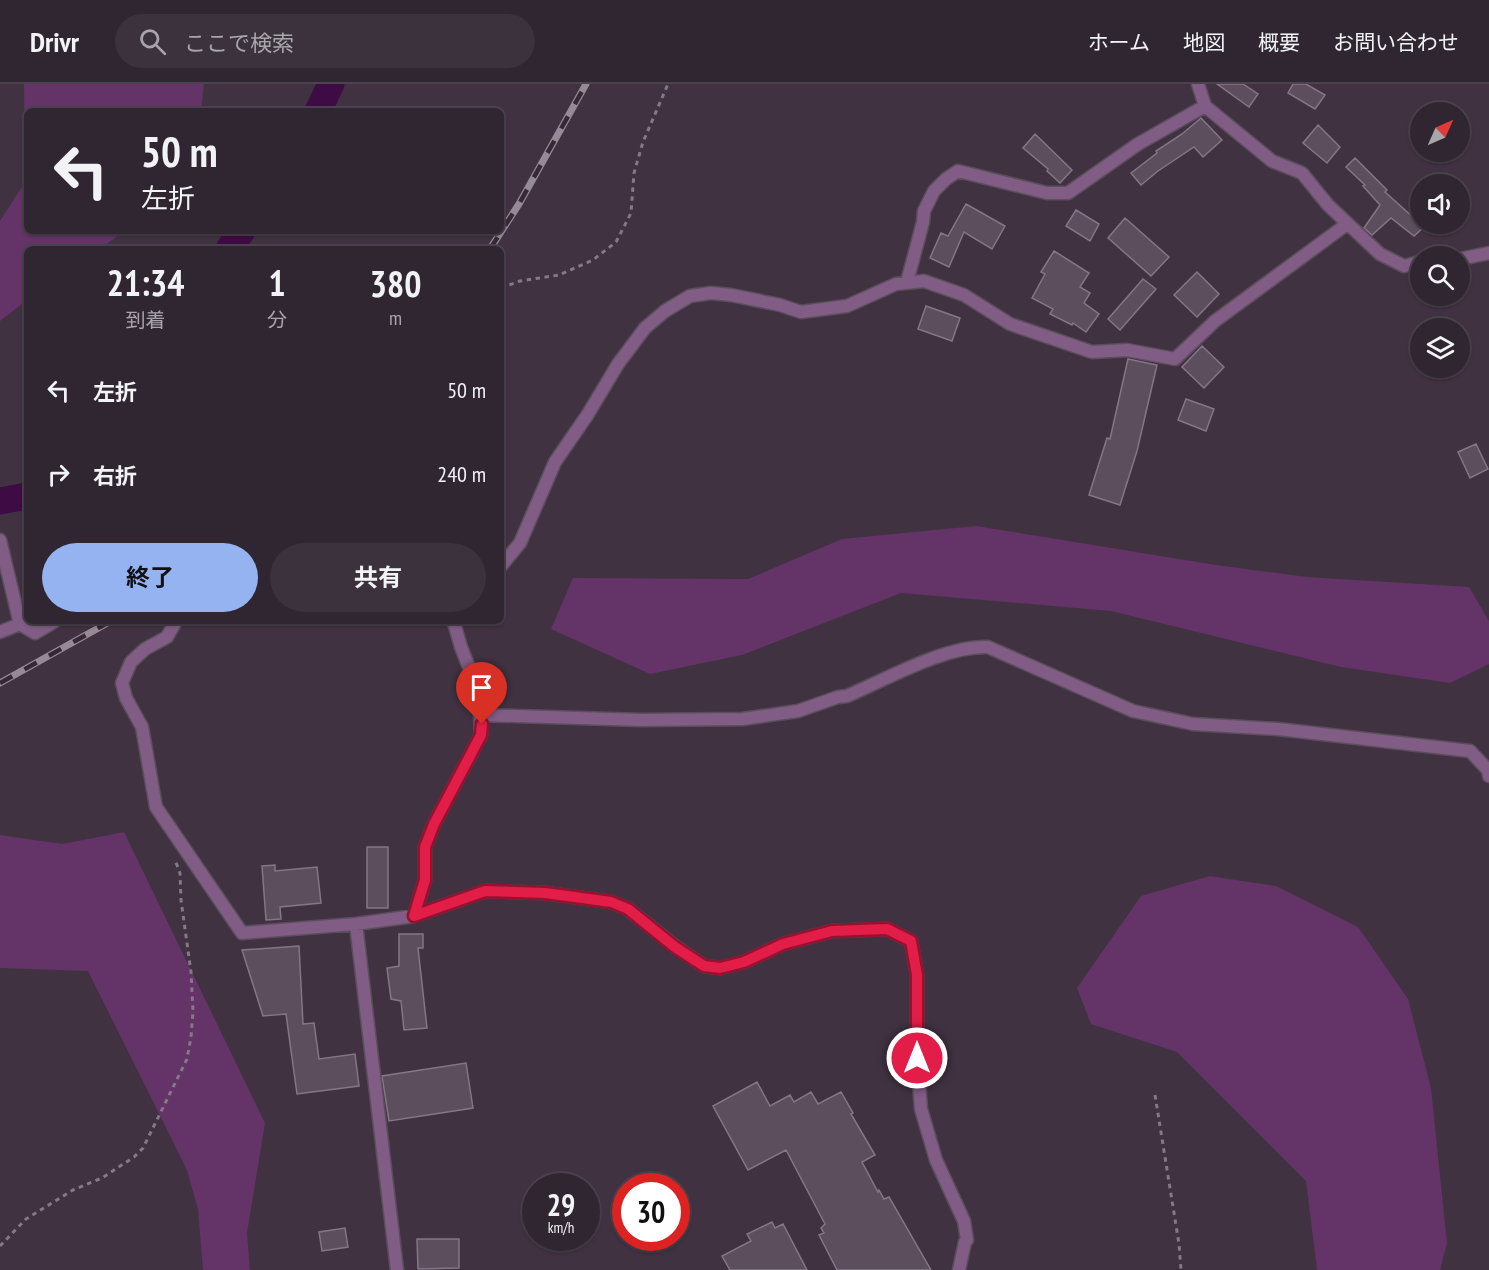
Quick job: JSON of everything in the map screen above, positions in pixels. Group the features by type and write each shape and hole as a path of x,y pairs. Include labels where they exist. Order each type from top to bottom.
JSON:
{"street":[{"path":"1198,84 1205,106 1272,161 1302,173 1328,206 1380,254 1404,266 1410,264"},
{"path":"907,282 924,211 934,191 958,171 1047,193 1068,193 1138,144 1205,106"},
{"path":"504,562 520,543 555,462 588,414 618,364 645,328 665,311 690,296 711,293 780,305 801,312 847,306 896,284 924,281 964,295 1010,324 1092,352 1127,350 1175,359 1215,321 1347,224"},
{"path":"1470,257 1489,253"},
{"path":"0,540 20,624 36,633 50,624"},
{"path":"0,632 20,624"},
{"path":"174,624 167,637 145,649 131,662 122,683 126,698 142,728 156,807 242,933 356,924 414,916 485,891 545,893 611,902 628,909 675,947 704,966 720,968 744,962 783,944 832,931 887,929 911,941 917,975 917,1058 921,1109 936,1160 964,1221 967,1240 964,1242 959,1270"},
{"path":"414,916 425,880 425,847 434,824 481,735 479,693 454,624"},
{"path":"481,715 641,720 743,719 798,711 847,696 931,659 972,646 988,647 1133,711 1193,724 1278,729 1470,751 1488,770 1489,776"},
{"path":"356,924 396,1270"}],"path":[{"path":"504,287 520,280 559,275 593,260 615,242 632,213 634,173 643,142 668,84"},
{"path":"0,1246 26,1219 73,1190 102,1178 134,1157 143,1148 187,1059 193,1011 191,972 181,900 180,873 172,851"},
{"path":"1155,1095 1179,1244 1180,1270"}],"shaded area":[{"path":"24,84 204,84 201,108 24,108"},
{"path":"24,184 24,234 121,234 103,246 24,246 24,302 0,321 0,221"},
{"path":"976,526 1216,565 1307,577 1469,587 1489,621 1489,664 1450,683 1341,667 1111,611 901,593 742,655 650,674 551,629 573,578 748,579 842,539"},
{"path":"124,832 265,1123 247,1233 250,1270 203,1270 198,1209 187,1170 88,971 0,968 0,835 62,844"},
{"path":"1210,876 1276,886 1358,927 1408,999 1431,1088 1447,1243 1440,1270 1317,1270 1306,1181 1177,1052 1091,1024 1077,988 1141,896"}],"building":[{"path":"1217,84 1243,84 1258,94 1249,107"},
{"path":"1293,84 1306,84 1325,95 1315,109 1288,93"},
{"path":"1201,118 1222,140 1203,157 1194,147 1141,185 1131,173 1157,153 1156,151"},
{"path":"1318,125 1340,147 1327,163 1303,143"},
{"path":"1035,134 1072,170 1060,183 1047,171 1048,169 1023,148"},
{"path":"1355,158 1387,190 1385,192 1410,214 1410,233 1391,218 1372,235 1364,228 1380,205 1363,186 1365,185 1346,167"},
{"path":"966,204 1005,226 992,249 964,232 949,267 930,258 941,233 948,236"},
{"path":"1076,210 1099,224 1090,241 1066,226"},
{"path":"1125,218 1169,257 1151,276 1108,238"},
{"path":"1054,251 1089,273 1080,287 1090,293 1084,303 1099,314 1086,332 1073,323 1072,325 1050,314 1053,309 1032,298 1045,274 1041,272"},
{"path":"1197,272 1219,294 1197,317 1174,295"},
{"path":"1143,279 1156,289 1120,330 1108,319"},
{"path":"926,306 960,318 952,341 918,329"},
{"path":"1202,346 1224,367 1204,388 1182,367"},
{"path":"1128,359 1157,365 1137,451 1120,505 1089,495 1107,438 1110,439"},
{"path":"1186,399 1214,409 1206,431 1178,420"},
{"path":"1476,444 1488,469 1470,478 1458,452"},
{"path":"367,847 388,847 388,908 367,908"},
{"path":"275,865 275,871 317,867 321,903 280,907 281,919 266,920 262,866"},
{"path":"399,934 423,934 423,948 418,948 427,1028 404,1030 401,1001 391,999 387,968 399,966"},
{"path":"299,946 303,1024 314,1023 319,1059 355,1054 359,1086 297,1094 286,1014 263,1016 242,950"},
{"path":"466,1063 473,1108 389,1121 382,1076"},
{"path":"757,1082 770,1106 790,1095 794,1102 811,1092 818,1104 841,1092 875,1155 862,1162 878,1192 879,1190 884,1199 889,1197 931,1270 837,1270 819,1235 824,1233 821,1228 825,1224 786,1150 748,1170 713,1106"},
{"path":"772,1222 775,1228 783,1224 807,1270 730,1270 722,1256 751,1241 747,1234"},
{"path":"345,1228 348,1247 322,1251 319,1232"},
{"path":"417,1239 459,1239 459,1268 418,1269"}],"waterway":[{"path":"319,108 331,84"},
{"path":"231,246 240,234"},
{"path":"0,501 24,497"}],"railway":[{"path":"504,227 586,84"},
{"path":"492,246 500,234"},
{"path":"0,683 106,624"}],"route":[{"path":"482,724 481,735 434,824 425,847 425,880 414,916 485,891 545,893 611,902 628,909 675,947 704,966 720,968 744,962 783,944 832,931 887,929 911,941 917,975 917,1058"}]}
